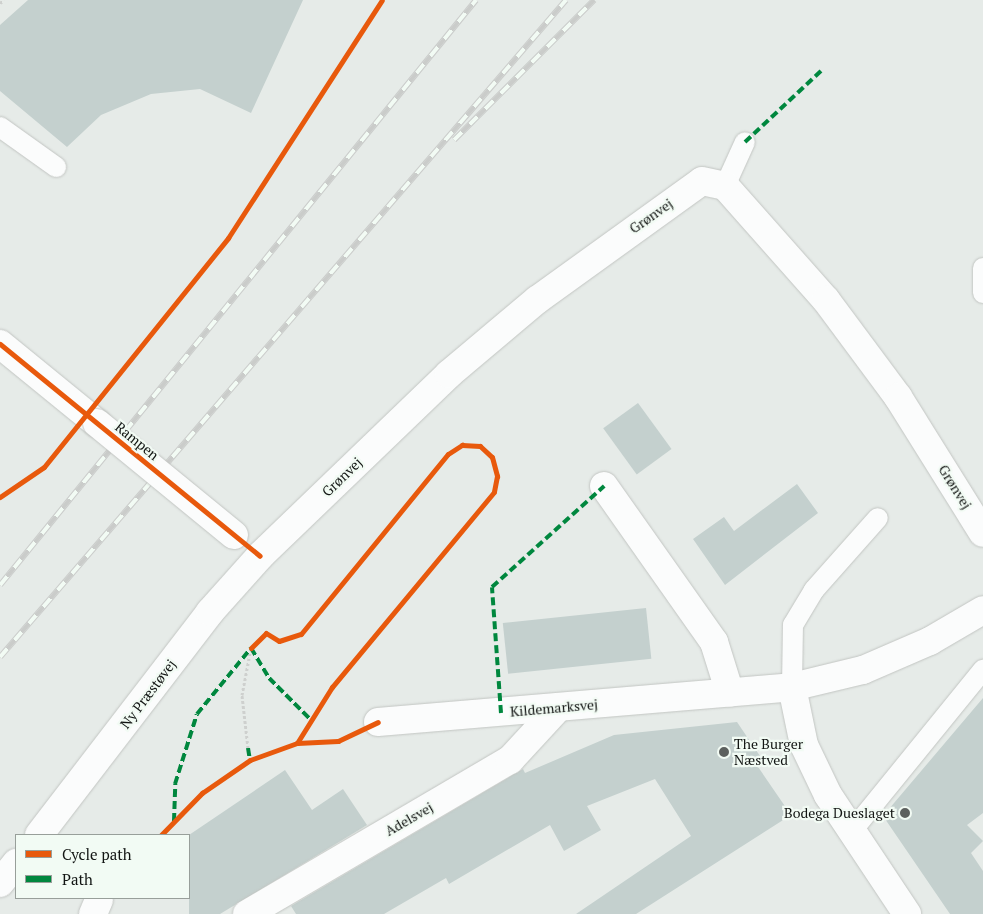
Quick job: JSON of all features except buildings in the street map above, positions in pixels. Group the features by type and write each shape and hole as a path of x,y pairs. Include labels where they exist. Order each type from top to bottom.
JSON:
{"street":[{"name":"Grønvej","path":"260,556 449,374 538,300 702,181 726,186 826,300 887,382 983,532"},
{"name":"Rampen","path":"0,344 260,556"},
{"path":"604,486 714,642 730,693"},
{"name":"Ny Præstøvej","path":"39,834 210,612 260,556"},
{"path":"907,914 852,831 804,745 792,687 863,670 930,641 983,610"},
{"name":"Kildemarksvej","path":"378,722 792,687"},
{"name":"Adelsvej","path":"247,914 510,760 558,708"},
{"path":"0,883 15,864"}],"lane":[{"path":"0,127 56,167"},
{"path":"726,186 745,142"},
{"path":"983,268 983,293"},
{"path":"792,687 793,625 814,590 878,518"},
{"path":"852,831 983,670"}],"path":[{"path":"0,3 4,0"},
{"path":"248,748 242,694 251,648 256,643"}],"railway":[{"path":"0,585 476,0"},
{"path":"0,657 566,0"},
{"path":"454,140 594,0"}],"marked path":[{"path":"745,142 824,68"},
{"path":"501,713 492,587 604,486"},
{"path":"174,821 175,784 197,714 251,648 269,678 312,721"},
{"path":"248,748 250,760"}],"cycle path":[{"path":"0,497 44,467 228,238 382,0"},
{"path":"0,344 260,556"},
{"path":"251,648 266,633 279,641 301,634 448,454 462,445 480,446 492,457 497,476 494,492 332,687 297,743"},
{"path":"162,834 202,793 250,760 297,743 338,741 378,722"}],"place":[{"name":"The Burger Næstved","path":"724,752"},
{"name":"Bodega Dueslaget","path":"905,813"}]}
